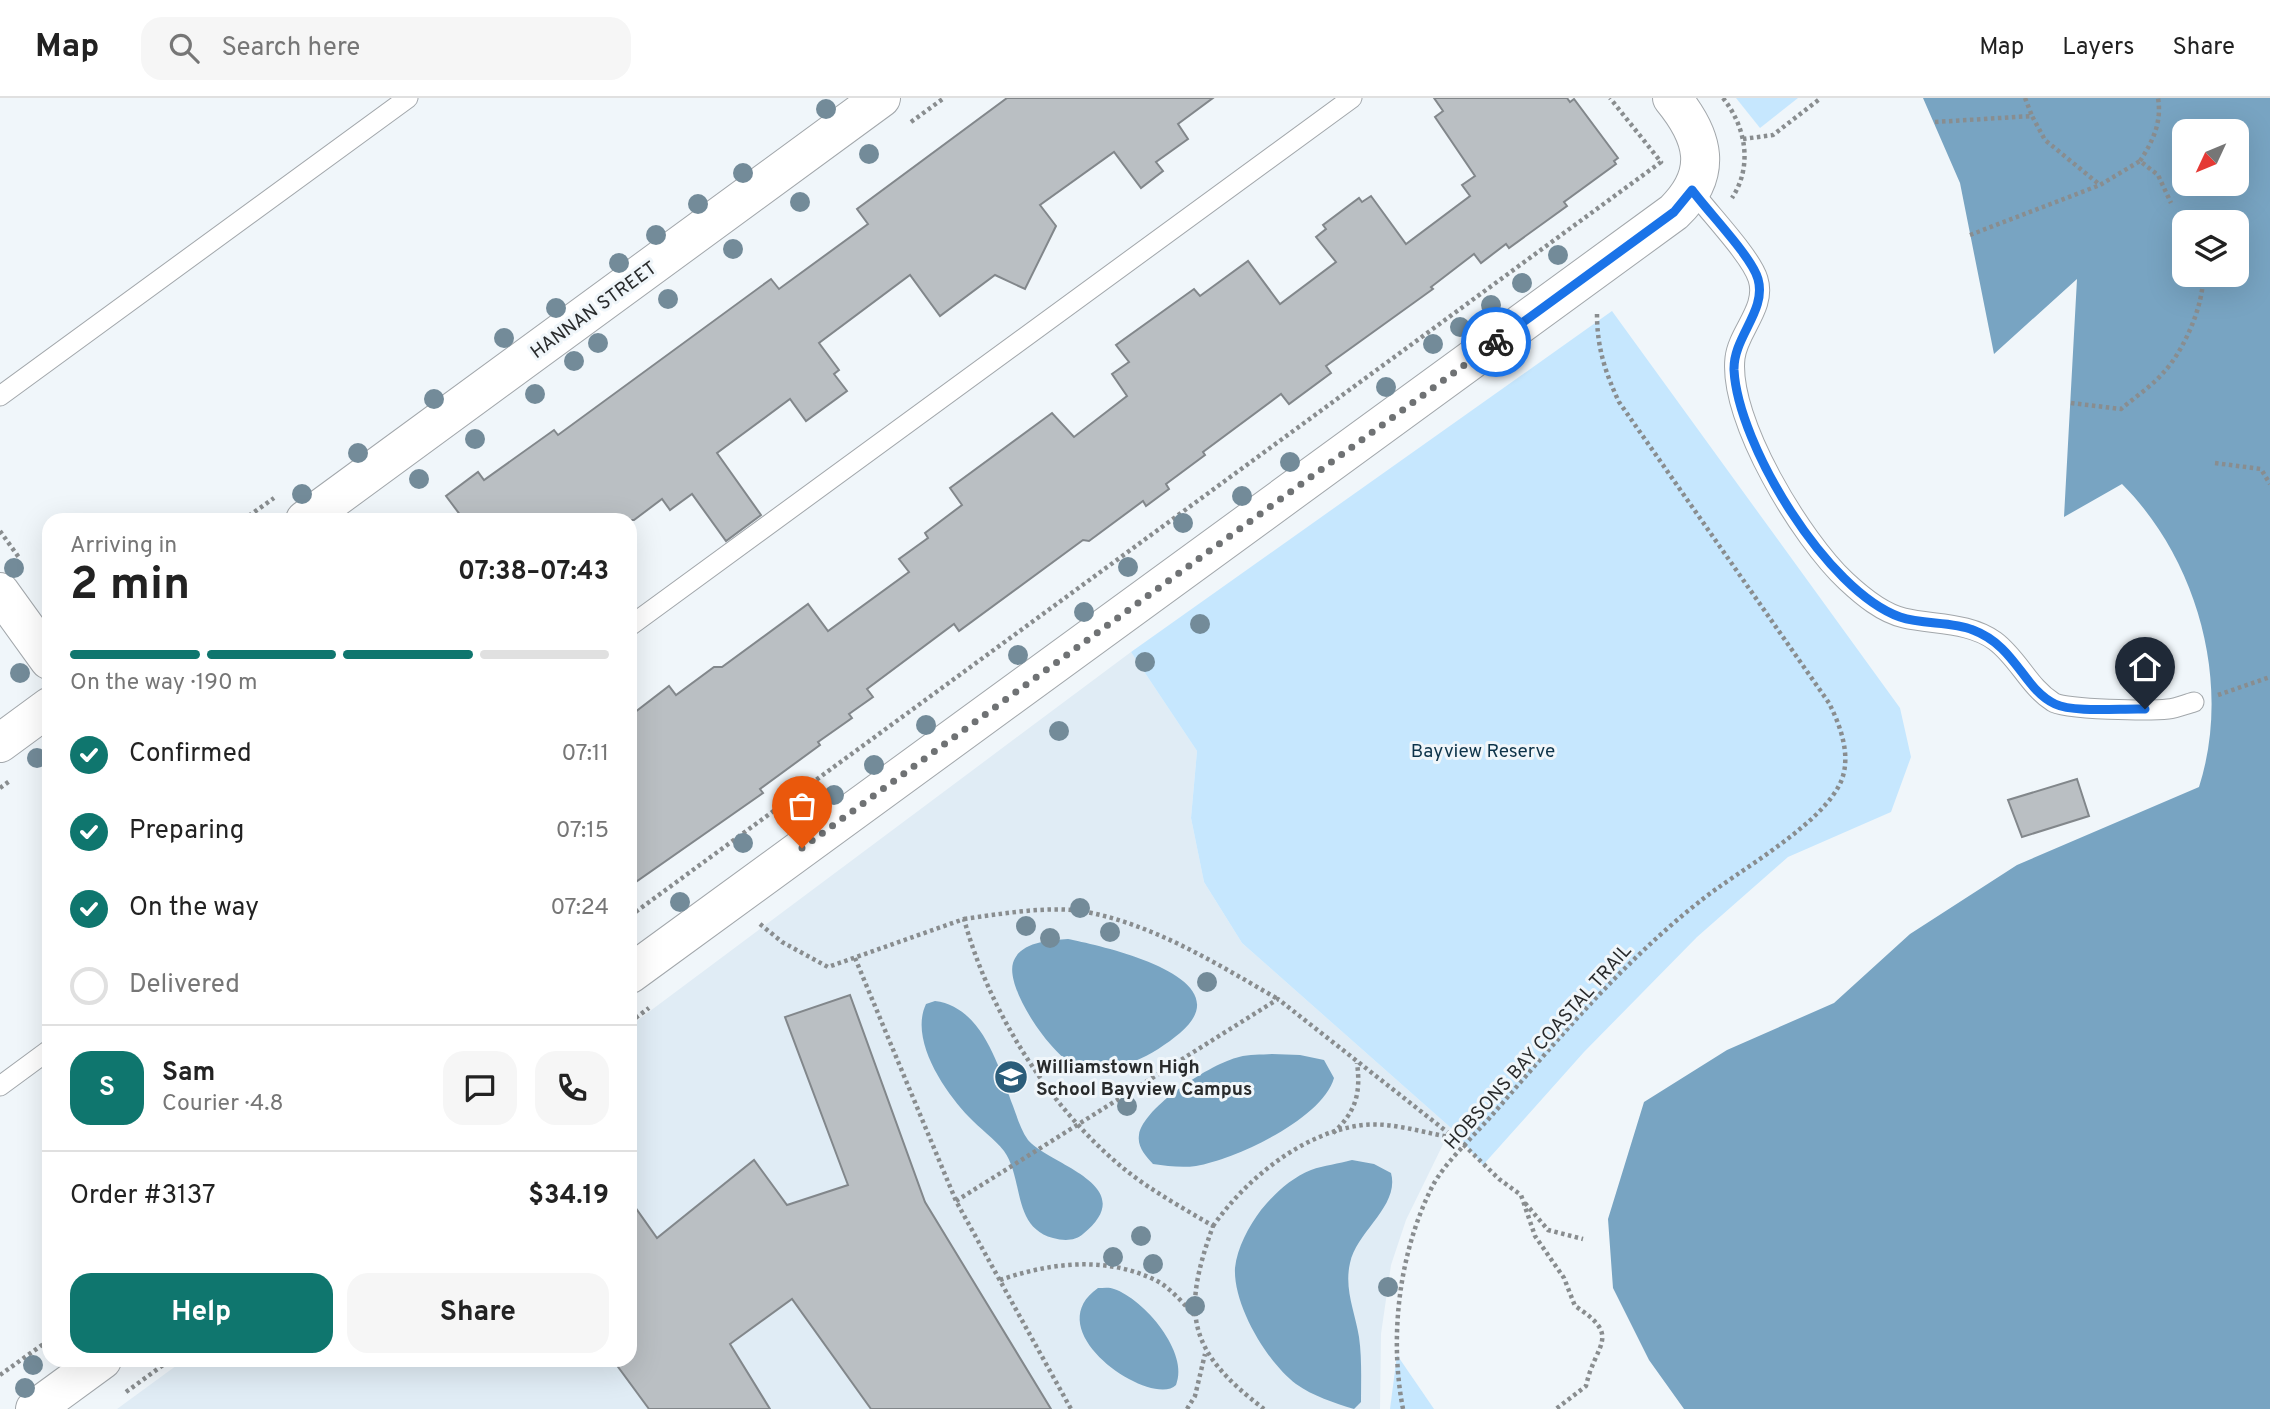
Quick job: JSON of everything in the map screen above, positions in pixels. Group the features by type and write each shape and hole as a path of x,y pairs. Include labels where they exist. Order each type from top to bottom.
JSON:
{"street":[{"name":"HANNAN STREET","path":"315,513 881,98"},
{"path":"637,969 1679,207 1696,179 1700,149 1695,132 1672,98"},
{"path":"0,592 42,650"},
{"path":"0,743 42,712"},
{"path":"35,1409 92,1367"}],"lane":[{"path":"0,396 408,98"},
{"path":"637,621 1352,98"},
{"path":"1696,179 1757,276 1758,302 1736,353 1734,370 1749,426 1774,480 1822,556 1872,602 1901,617 1972,629 1995,640 2015,659 2038,690 2055,704 2168,709 2194,702"},
{"path":"0,1086 42,1055"}],"path":[{"path":"637,911 1661,162 1610,98"},
{"path":"1743,139 1773,135 1821,98"},
{"path":"2025,98 2045,139 2101,185"},
{"path":"1970,235 2101,185 2140,161 2155,139 2158,98"},
{"path":"1935,122 2032,116"},
{"path":"2140,161 2158,175 2171,203"},
{"path":"2071,403 2121,409 2165,372 2186,335 2197,307 2201,287"},
{"name":"HOBSONS BAY COASTAL TRAIL","path":"1403,1409 1398,1385 1396,1329 1410,1247 1433,1185 1599,992 1646,946 1699,902 1803,827 1828,802 1842,778 1844,756 1841,727 1829,703 1619,402 1604,369 1597,340 1597,311"},
{"path":"2216,464 2261,469 2270,484"},
{"path":"2194,702 2257,684 2270,677"},
{"path":"738,895 761,926 782,942 828,967 964,919 1017,912 1086,912 1179,942 1278,999 1451,1138 1465,1146 1499,1179 1521,1195 1535,1236 1564,1278 1575,1306 1592,1314 1603,1337 1600,1352 1590,1368 1586,1386 1556,1409"},
{"path":"964,919 974,957 1015,1043 1079,1124 1124,1168 1213,1226"},
{"path":"855,958 956,1201 1071,1409"},
{"path":"956,1201 1278,999"},
{"path":"1331,1135 1343,1124 1359,1095 1357,1062"},
{"path":"1264,1409 1232,1384 1206,1353 1195,1316 1197,1269 1213,1226 1230,1202 1262,1171 1305,1145 1331,1135 1362,1125 1396,1127 1451,1138"},
{"path":"1525,1202 1534,1209 1548,1230 1583,1239"},
{"path":"1000,1280 1030,1269 1060,1264 1127,1270 1156,1280 1195,1316"},
{"path":"0,1376 42,1345"},
{"path":"1187,1409 1195,1396 1206,1353"},
{"path":"125,1393 160,1367"}],"shaded area":[{"path":"1923,98 2270,98 2270,1409 1684,1409 1649,1360 1613,1288 1608,1219 1644,1102 1727,1050 1834,1003 1910,934 2017,865 2199,787 2208,748 2212,707 2209,666 2201,625 2188,586 2171,549 2148,515 2122,484 2064,517 2077,279 1994,354 1960,183"},
{"name":"Williamstown High School Bayview Campus","path":"1131,652 1197,751 1191,818 1204,882 1242,943 1451,1128 1406,1220 1391,1265 1381,1334 1380,1409 117,1409 174,1367 637,1367 637,1021"},
{"path":"1068,939 1136,957 1183,980 1195,996 1196,1013 1175,1037 1135,1061 1095,1070 1082,1069 1071,1064 1059,1054 1035,1024 1024,1007 1013,975 1016,956 1028,946"},
{"path":"935,1001 952,1006 977,1027 995,1058 1028,1140 1086,1178 1098,1189 1103,1202 1099,1217 1080,1236 1061,1240 1040,1232 1031,1224 1004,1151 973,1121 940,1080 932,1065 922,1033 926,1004"},
{"path":"1247,1055 1300,1055 1324,1060 1334,1078 1327,1093 1314,1108 1255,1146 1213,1162 1180,1167 1153,1164 1141,1147 1139,1135 1143,1124 1165,1100 1197,1077 1227,1061"},
{"path":"1352,1160 1374,1164 1391,1173 1392,1185 1384,1208 1354,1251 1348,1273 1361,1361 1361,1402 1354,1409 1324,1399 1296,1384 1274,1362 1246,1315 1236,1283 1235,1268 1248,1230 1277,1192 1311,1170"},
{"path":"1098,1288 1112,1288 1126,1295 1162,1329 1176,1358 1179,1372 1176,1385 1163,1390 1145,1386 1105,1362 1089,1344 1080,1325 1082,1306"}],"green space":[{"path":"1736,98 1798,98 1760,128"},
{"name":"Bayview Reserve","path":"1612,311 1900,708 1911,757 1891,812 1788,857 1697,937 1584,1052 1483,1165 1451,1128 1242,943 1204,882 1191,818 1197,751 1131,652"},
{"path":"1397,1355 1434,1409 1390,1409"}],"building":[{"path":"1007,98 1213,98 1178,124 1188,139 1156,162 1163,171 1141,188 1114,152 1040,205 1056,226 1025,289 995,275 940,316 910,275 819,343 839,370 834,374 847,391 806,421 790,399 717,453 761,515 726,541 692,494 670,510 662,499 637,518 637,513 459,513 446,496 478,472 484,480 554,430 558,435 771,279 779,289 868,224 857,209"},
{"path":"1434,98 1567,98 1570,102 1574,99 1618,158 1614,161 1616,164 1564,202 1567,206 1509,248 1506,244 1481,263 1474,254 1431,287 1433,289 1326,366 1331,373 1289,404 1281,394 1203,452 1205,455 1166,484 1169,489 1146,506 1143,501 1089,541 1083,540 959,631 954,624 867,689 873,697 849,714 852,718 760,789 763,793 637,881 637,711 669,686 676,695 714,667 722,667 808,604 828,631 909,572 899,559 928,538 925,533 962,505 950,488 1052,413 1074,437 1127,396 1112,374 1129,362 1116,345 1194,289 1200,296 1248,261 1280,304 1336,262 1316,237 1326,229 1323,225 1359,198 1362,202 1371,196 1406,244 1470,196 1462,185 1475,176 1435,117 1443,111"},
{"path":"2077,779 2089,816 2022,837 2008,800"},
{"path":"850,995 925,1202 1051,1409 871,1409 792,1299 730,1344 770,1409 649,1409 618,1367 637,1367 637,1210 657,1238 754,1160 787,1205 848,1185 785,1017"}],"way so far":[{"path":"802,848 1496,342"}],"place":[{"name":"Williamstown High School Bayview Campus","path":"1011,1077"}],"route":[{"path":"1496,342 1674,212 1692,190 1757,276 1758,302 1736,353 1734,370 1739,396 1757,446 1774,480 1797,522 1822,556 1847,582 1872,602 1901,617 1972,629 1995,640 2015,659 2038,690 2055,704 2145,709"}]}
